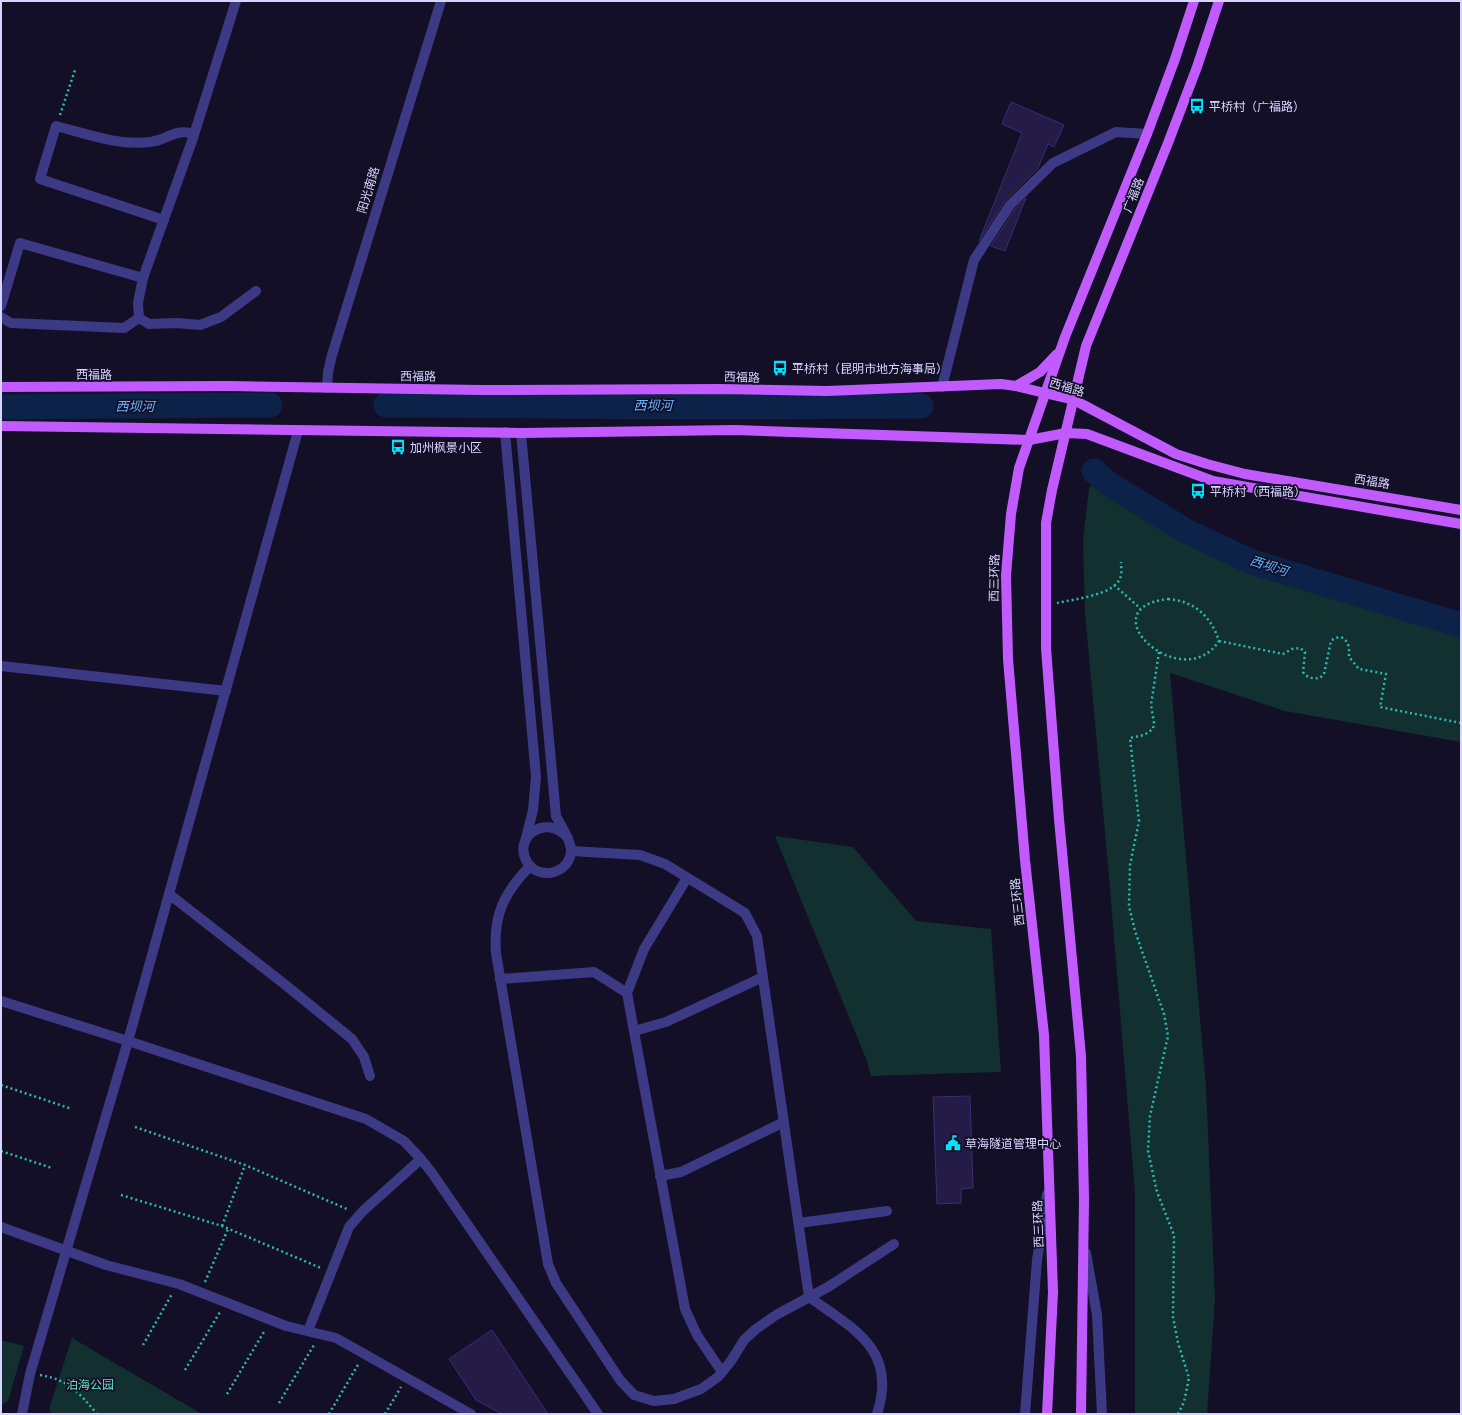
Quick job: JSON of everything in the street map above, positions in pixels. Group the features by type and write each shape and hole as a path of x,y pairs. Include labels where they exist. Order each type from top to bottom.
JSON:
{"main road":[{"name":"广福路","path":"1046,393 1060,351 1147,134 1175,59 1194,1"},
{"name":"广福路","path":"1066,433 1086,346 1176,122 1219,1"},
{"path":"1016,386 1040,372 1060,351"},
{"name":"西福路","path":"1,388 228,386 827,391 1001,384 1016,386 1074,400 1176,454 1207,464 1245,474 1461,510"},
{"name":"西三环路","path":"1046,393 1019,468 1011,514 1006,575 1008,659 1025,860 1044,1035 1053,1292 1047,1414"},
{"path":"1,426 521,433 735,430 1029,440 1066,433 1087,434 1213,482 1461,524"},
{"path":"1066,433 1052,490 1046,523 1045,606 1046,648 1059,820 1081,1056 1084,1241 1082,1414"}],"street":[{"path":"139,318 138,303 143,278 194,134 236,1"},
{"name":"阳光南路","path":"327,388 328,372 332,355 441,1"},
{"path":"164,220 40,179 56,126 113,140 128,142 152,142 183,131 194,134"},
{"path":"942,387 974,260 1010,205 1053,163 1116,132 1147,134"},
{"path":"1,306 20,243 143,278"},
{"path":"139,318 149,324 177,323 200,325 221,317 256,291"},
{"path":"1,316 11,323 124,328 139,318"},
{"path":"22,1414 30,1374 128,1041 298,431"},
{"path":"505,432 536,777 533,810 525,842 524,855 530,866 542,873 555,872 566,864 571,851 568,838 556,816 521,433"},
{"path":"1,666 226,691"},
{"path":"525,842 532,832 545,826 558,829 568,838"},
{"path":"571,851 640,855 665,864 745,913 757,936 809,1297 857,1331 871,1347 881,1365 883,1386 877,1414"},
{"path":"530,866 507,895 498,913 494,933 500,978 548,1264 556,1283 620,1380 634,1395 654,1401 674,1399 700,1389 722,1372 744,1340 756,1328 776,1315 828,1287 894,1244"},
{"path":"687,878 644,949 627,993 685,1309 697,1335 722,1372"},
{"path":"169,894 283,982 352,1039 364,1057 370,1076"},
{"path":"500,978 594,972 627,993"},
{"path":"634,1031 666,1022 763,977"},
{"path":"1,1001 366,1119 404,1141 421,1159 598,1414"},
{"path":"660,1176 681,1172 784,1122"},
{"path":"308,1331 349,1227 360,1214 421,1159"},
{"path":"1025,1414 1037,1260 1049,1176"},
{"path":"799,1224 887,1211"},
{"path":"1,1227 67,1249 106,1265 200,1291 286,1326 336,1338 471,1414"},
{"path":"1084,1241 1097,1315 1102,1414"}],"path":[{"path":"56,126 75,70"},
{"path":"1045,606 1104,593 1122,576 1122,562"},
{"path":"1114,585 1140,608"},
{"path":"1158,600 1178,600 1197,608 1208,618 1216,631 1219,641 1213,650 1195,658 1175,658 1159,652 1148,644 1137,627 1135,618 1140,608 1158,600"},
{"path":"1219,641 1283,654 1292,649 1300,648 1305,652 1302,672 1306,676 1314,679 1320,678 1324,674 1331,641 1335,638 1341,637 1346,640 1349,645 1349,657 1359,669 1386,674 1380,707 1461,723"},
{"path":"1159,652 1151,705 1154,724 1153,729 1144,735 1130,738 1137,795 1138,821 1130,865 1129,906 1135,931 1164,1014 1168,1036 1150,1116 1148,1151 1157,1192 1174,1235 1173,1317 1178,1343 1189,1378 1184,1402 1178,1414"},
{"path":"1,1085 72,1108"},
{"path":"135,1127 244,1165 360,1214"},
{"path":"1,1151 52,1168"},
{"path":"222,1226 244,1165"},
{"path":"121,1195 222,1226 331,1272"},
{"path":"200,1291 228,1229"},
{"path":"143,1345 179,1284"},
{"path":"185,1370 226,1302"},
{"path":"227,1394 272,1320"},
{"path":"279,1403 320,1334"},
{"path":"329,1414 364,1354"},
{"path":"30,1374 56,1378 66,1383 76,1390 97,1414"},
{"path":"385,1414 406,1378"}],"green space":[{"path":"1094,483 1177,537 1244,568 1461,633 1461,742 1285,711 1170,673 1206,1087 1215,1299 1207,1414 1135,1414 1135,1193 1109,877 1085,613 1083,540 1089,488"},
{"path":"775,836 853,847 916,921 991,929 1001,1072 871,1076 867,1061"},
{"name":"泊海公园","path":"72,1338 202,1414 52,1414 49,1409"},
{"path":"1,1340 24,1346 8,1401 1,1405"}],"building":[{"path":"1011,102 1064,125 1054,147 1048,144 1038,168 1005,201 979,241 1022,133 1002,124"},
{"path":"1026,198 1005,251 991,246 1015,209"},
{"name":"草海隧道管理中心","path":"970,1096 973,1188 961,1189 961,1203 937,1204 933,1097"},
{"path":"492,1330 548,1414 502,1414 476,1400 449,1359"}],"waterway":[{"name":"西坝河","path":"1,407 270,405"},
{"name":"西坝河","path":"386,405 679,407 921,406"},
{"name":"西坝河","path":"1094,471 1109,484 1186,531 1252,562 1461,625"}],"place":[{"name":"平桥村（广福路）","path":"1197,106"},
{"name":"平桥村（昆明市地方海事局）","path":"780,368"},
{"name":"加州枫景小区","path":"398,447"},
{"name":"平桥村（西福路）","path":"1198,491"},
{"name":"草海隧道管理中心","path":"953,1143"}]}
